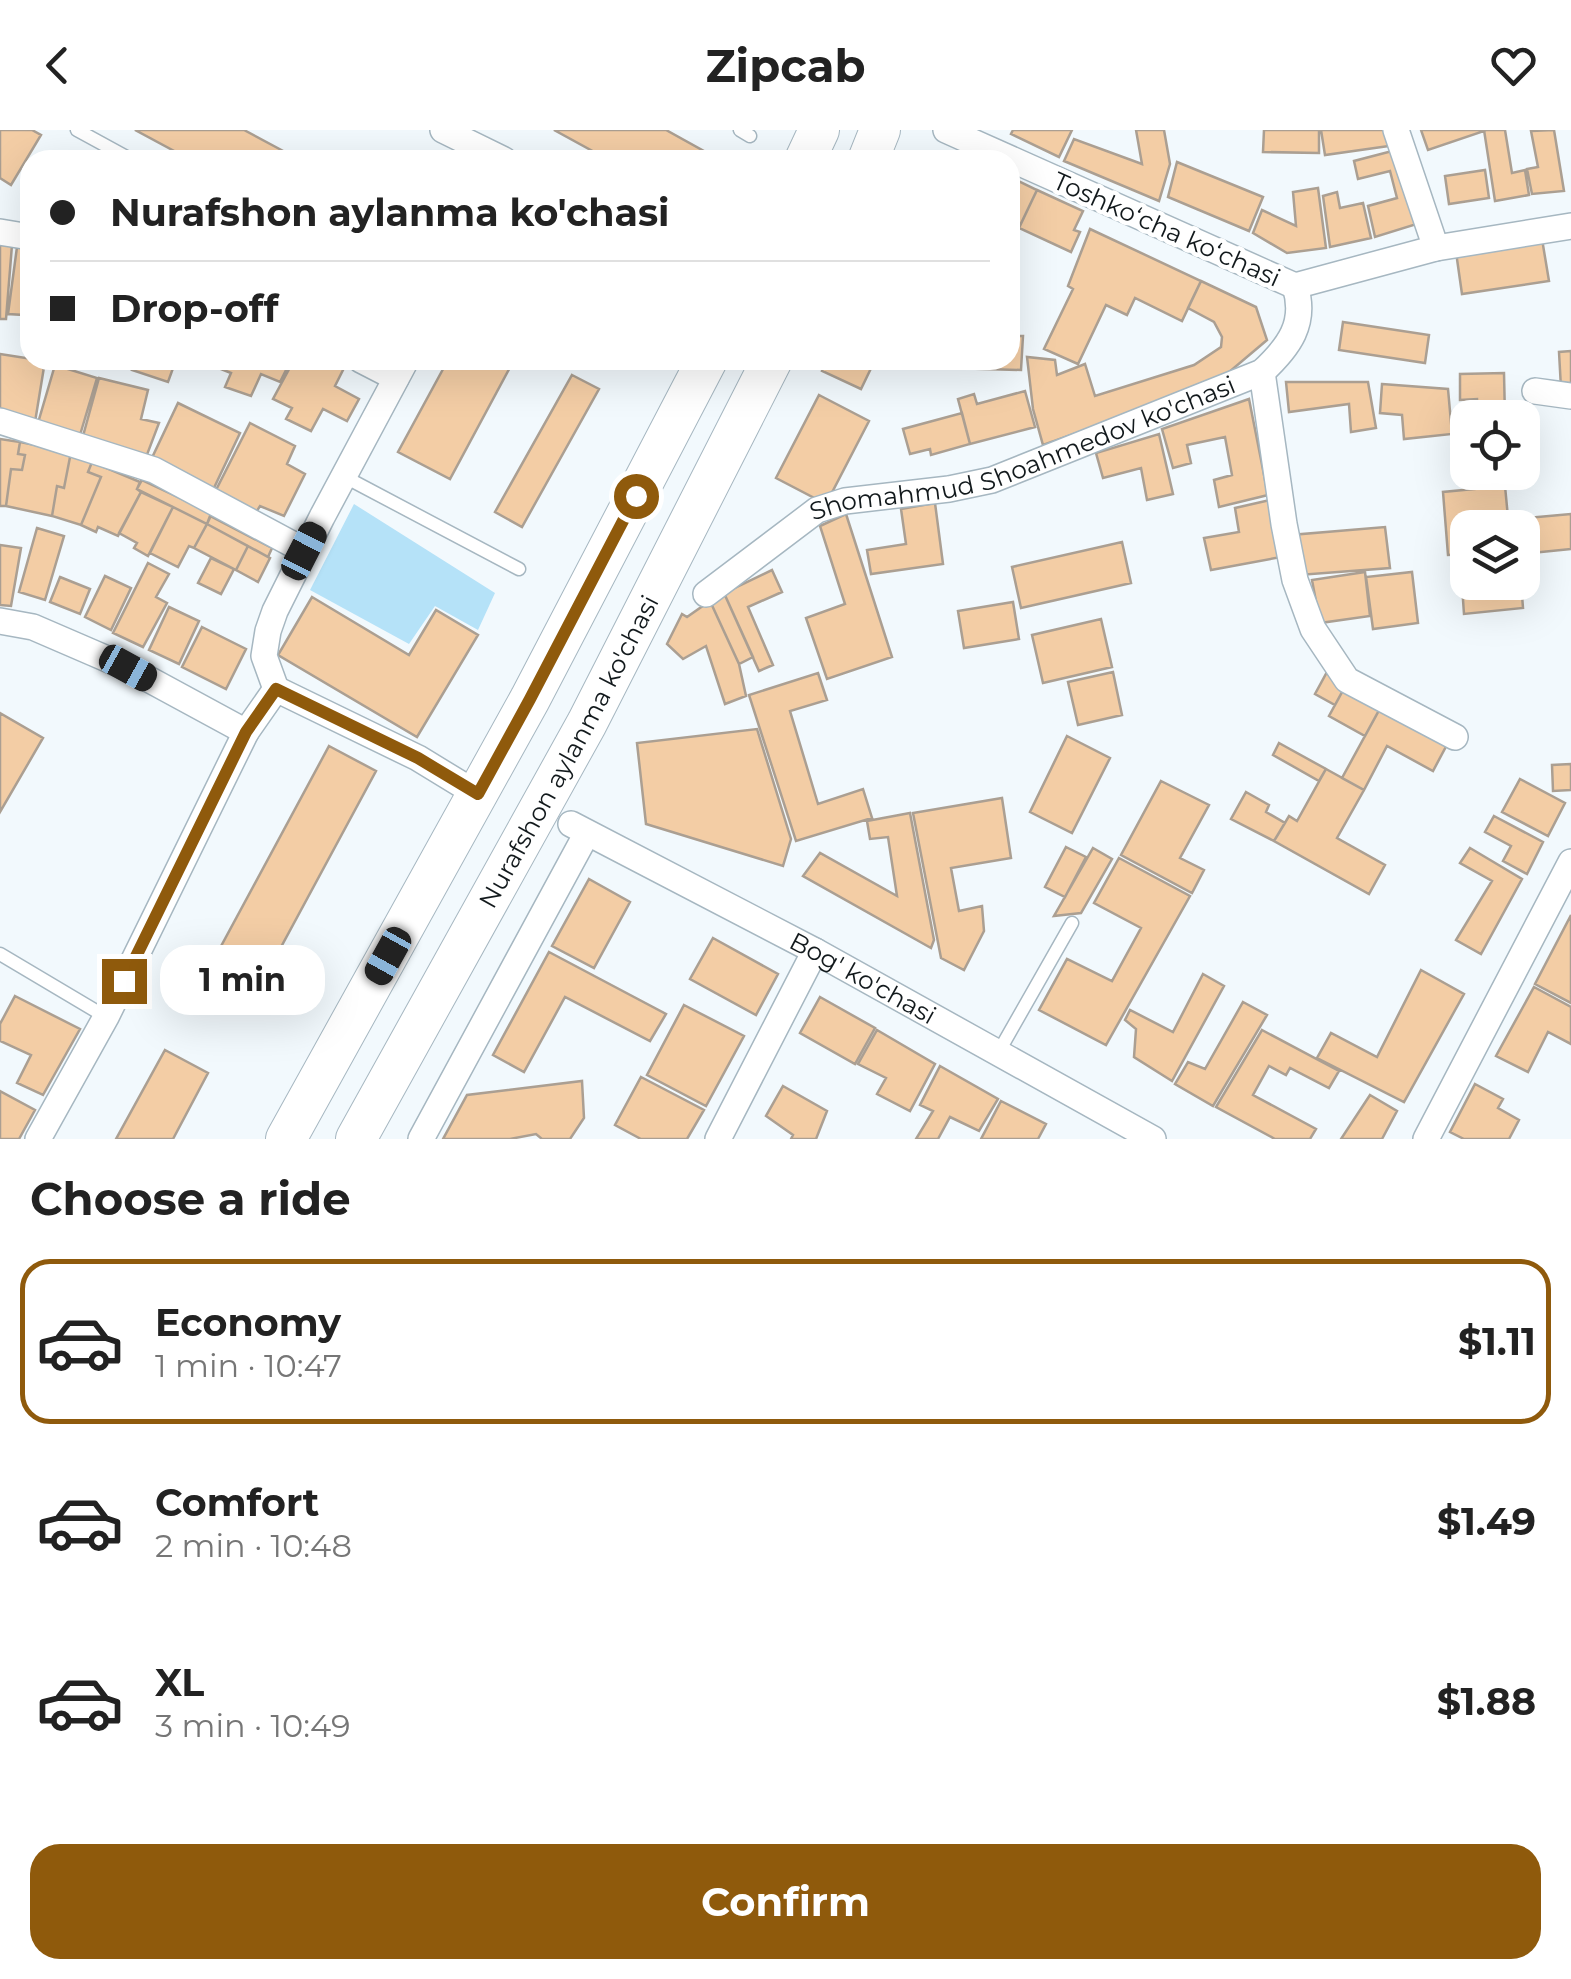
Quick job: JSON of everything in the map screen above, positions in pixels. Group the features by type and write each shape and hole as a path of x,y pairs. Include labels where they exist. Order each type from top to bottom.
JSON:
{"main road":[{"path":"286,1139 530,699 703,370"},
{"name":"Nurafshon aylanma ko'chasi","path":"356,1139 587,723 767,370"}],"street":[{"path":"443,130 484,150"},
{"name":"Toshkoʻcha koʻchasi","path":"946,130 991,150"},
{"path":"1396,130 1436,248"},
{"name":"Toshkoʻcha koʻchasi","path":"1020,163 1296,286 1436,248 1571,226"},
{"name":"Shomahmud Shoahmedov ko'chasi","path":"706,594 818,510 845,501 992,480 1262,372 1280,356 1293,334 1302,306 1296,286"},
{"path":"400,370 304,551 275,612 264,656 276,689 418,758 478,794"},
{"path":"1262,372 1295,580 1313,629 1347,680 1455,737"},
{"path":"1536,391 1571,396"},
{"path":"0,422 154,470 304,551"},
{"path":"0,622 33,627 128,668 246,732"},
{"path":"38,1139 106,1017 246,732 276,689"},
{"name":"Bog' ko'chasi","path":"420,1139 579,828 815,951 1153,1139"},
{"path":"1426,1139 1571,862"},
{"path":"718,1139 815,951"}],"lane":[{"path":"77,130 114,150"},
{"path":"345,477 519,569"},
{"path":"998,1053 1072,923"},
{"path":"0,954 106,1017"}],"shaded area":[{"path":"354,504 495,593 478,630 435,606 409,644 310,590"}],"building":[{"path":"0,130 32,130 41,135 32,150 20,150 20,170 11,185 0,178"},
{"path":"135,130 244,130 281,150 172,150"},
{"path":"554,130 666,130 702,150 591,150"},
{"path":"1013,130 1072,130 1059,157 1011,134"},
{"path":"1136,130 1164,130 1170,164 1159,201 1064,161 1074,139 1142,164"},
{"path":"1264,130 1319,130 1319,153 1263,152"},
{"path":"1321,130 1390,130 1396,145 1325,155"},
{"path":"1421,130 1483,130 1484,131 1428,150"},
{"path":"1484,130 1505,130 1512,173 1525,170 1529,195 1495,201"},
{"path":"1554,130 1564,191 1532,194 1527,169 1538,167 1531,131"},
{"path":"1396,150 1420,223 1375,237 1368,206 1397,198 1390,171 1358,179 1354,161"},
{"path":"1177,162 1263,197 1249,231 1168,197"},
{"path":"1485,170 1489,198 1449,204 1445,176"},
{"path":"1020,182 1037,190 1020,225"},
{"path":"1318,188 1326,248 1287,253 1253,233 1262,210 1296,226 1293,192"},
{"path":"1037,190 1083,211 1074,230 1080,232 1071,252 1020,226"},
{"path":"1337,192 1340,208 1363,203 1371,238 1330,247 1323,196"},
{"path":"1090,229 1201,281 1182,321 1135,298 1127,315 1106,305 1078,364 1044,349 1073,289 1068,286"},
{"path":"1542,239 1549,281 1462,294 1456,252"},
{"path":"0,245 12,245 6,319 0,319"},
{"path":"17,247 20,247 20,315 8,314"},
{"path":"1201,281 1256,307 1267,340 1215,384 1043,445 1033,409 1027,357 1055,360 1057,375 1085,364 1095,396 1194,365 1221,347 1222,337 1214,322 1188,308"},
{"path":"1343,322 1429,335 1425,363 1339,350"},
{"path":"1020,336 1023,336 1021,370"},
{"path":"1571,351 1571,388 1561,388 1559,352"},
{"path":"0,354 20,357 20,370 44,370 35,422 0,416"},
{"path":"54,370 71,370 97,378 80,435 38,423"},
{"path":"132,370 172,370 168,382"},
{"path":"224,370 286,370 280,382 261,374 251,396 225,387 231,373"},
{"path":"289,370 343,370 335,386 359,399 347,421 323,409 311,431 286,419 292,408 273,399"},
{"path":"443,370 509,370 450,479 398,452"},
{"path":"822,370 870,370 861,389"},
{"path":"1504,373 1505,400 1460,400 1460,374"},
{"path":"572,375 599,389 522,527 495,512"},
{"path":"99,378 148,390 141,419 159,423 145,460 83,436"},
{"path":"1286,382 1368,382 1376,428 1351,432 1349,404 1289,412"},
{"path":"1382,384 1448,389 1450,434 1404,439 1402,415 1380,413"},
{"path":"1025,391 1035,427 970,444 958,399 974,394 977,404"},
{"path":"819,395 869,421 826,504 776,478"},
{"path":"1249,399 1268,495 1219,507 1214,480 1232,475 1225,437 1187,445 1191,463 1173,468 1162,429"},
{"path":"178,403 240,433 212,492 150,462"},
{"path":"962,413 970,444 931,455 930,449 910,454 903,429"},
{"path":"250,423 295,446 287,464 305,474 284,516 260,506 255,514 214,494"},
{"path":"1159,434 1173,494 1147,500 1141,468 1103,478 1096,453"},
{"path":"0,439 20,442 18,454 25,455 22,470 11,469 6,506 0,506"},
{"path":"20,442 71,452 64,488 57,486 52,516 6,506 11,469 22,470 25,455 18,454"},
{"path":"71,452 92,462 88,472 101,477 81,525 52,516 57,486 64,488"},
{"path":"92,462 140,482 137,489 141,492 118,536 81,525 101,477 88,472"},
{"path":"142,480 212,513 207,524 137,489"},
{"path":"1505,490 1507,510 1450,510 1448,555 1443,492"},
{"path":"141,492 173,507 148,556 134,548 137,543 119,533"},
{"path":"1270,500 1281,557 1211,570 1204,538 1239,532 1235,508"},
{"path":"935,503 943,564 871,574 867,550 906,544 901,509"},
{"path":"173,507 207,524 178,567 150,553"},
{"path":"846,514 892,657 827,679 806,618 845,604 820,526"},
{"path":"1571,514 1571,549 1540,552 1540,517"},
{"path":"210,516 272,548 268,557 207,524"},
{"path":"207,524 248,546 236,570 194,548"},
{"path":"1385,527 1390,568 1299,575 1291,535"},
{"path":"37,528 64,536 45,600 19,592"},
{"path":"1122,542 1131,583 1021,608 1012,567"},
{"path":"0,545 21,548 11,606 0,605"},
{"path":"248,546 270,558 258,582 236,570"},
{"path":"211,558 234,569 221,594 198,583"},
{"path":"148,563 169,574 156,597 167,603 143,647 113,633"},
{"path":"772,570 782,592 748,607 773,665 759,671 724,593"},
{"path":"1365,572 1370,616 1320,623 1312,580"},
{"path":"1412,572 1418,623 1373,629 1366,577"},
{"path":"105,576 131,588 111,630 85,617"},
{"path":"60,577 90,589 80,614 50,602"},
{"path":"724,593 753,657 739,664 710,601"},
{"path":"312,597 409,655 436,610 478,635 417,737 278,655"},
{"path":"1463,600 1522,600 1523,608 1464,614"},
{"path":"710,601 739,664 746,696 725,704 706,646 683,659 667,644 682,614 687,617"},
{"path":"1013,602 1019,639 964,648 958,611"},
{"path":"169,607 199,621 179,664 149,650"},
{"path":"1101,619 1112,667 1043,683 1032,635"},
{"path":"202,627 246,649 226,689 182,667"},
{"path":"1113,672 1122,715 1078,725 1068,682"},
{"path":"1327,672 1347,683 1335,705 1315,694"},
{"path":"818,673 827,700 790,711 818,804 863,789 872,818 796,841 749,695"},
{"path":"1347,683 1383,703 1365,736 1329,716"},
{"path":"1383,703 1450,739 1433,771 1387,746 1364,790 1342,778"},
{"path":"0,713 43,738 0,812"},
{"path":"757,729 791,839 783,866 646,824 637,743"},
{"path":"1067,736 1110,758 1072,833 1030,812"},
{"path":"1279,743 1326,769 1319,781 1273,755"},
{"path":"329,746 376,771 246,1012 199,987"},
{"path":"1571,764 1571,790 1553,791 1552,765"},
{"path":"1326,769 1364,790 1337,838 1385,865 1369,894 1274,841 1289,816 1297,821"},
{"path":"1520,779 1565,803 1548,836 1502,812"},
{"path":"1161,781 1209,805 1180,858 1204,870 1192,893 1121,855"},
{"path":"1246,792 1269,805 1266,812 1285,823 1274,841 1231,819"},
{"path":"1002,798 1011,858 951,868 959,911 982,906 984,931 964,970 941,958 913,813"},
{"path":"910,813 934,940 931,948 803,876 820,853 897,896 888,837 870,839 867,821"},
{"path":"1494,816 1543,842 1527,874 1503,861 1511,846 1485,832"},
{"path":"1066,847 1086,857 1065,897 1045,887"},
{"path":"1093,848 1112,859 1081,913 1054,916"},
{"path":"1470,848 1522,879 1481,954 1456,940 1492,881 1460,863"},
{"path":"1119,858 1190,896 1106,1045 1039,1010 1067,959 1112,981 1141,928 1094,903"},
{"path":"589,879 630,902 594,968 552,946"},
{"path":"1571,915 1571,1003 1535,984"},
{"path":"713,938 778,974 756,1015 690,979"},
{"path":"549,952 666,1014 650,1041 565,997 524,1072 493,1055"},
{"path":"1421,970 1464,994 1404,1102 1317,1058 1331,1033 1377,1057"},
{"path":"1203,974 1224,986 1172,1081 1134,1057 1136,1029 1125,1020 1130,1010 1173,1032"},
{"path":"1534,987 1571,1007 1571,1044 1548,1032 1528,1072 1496,1056"},
{"path":"15,996 80,1029 43,1095 17,1083 31,1055 0,1041 0,1024"},
{"path":"820,997 875,1028 855,1064 800,1033"},
{"path":"1243,1002 1267,1015 1213,1106 1175,1084 1188,1062 1205,1069"},
{"path":"684,1005 744,1036 706,1106 647,1075"},
{"path":"877,1030 935,1064 910,1111 877,1094 886,1078 858,1064"},
{"path":"1262,1030 1339,1071 1329,1088 1290,1068 1286,1075 1269,1066 1253,1095 1316,1129 1310,1139 1275,1139 1216,1107"},
{"path":"165,1050 208,1073 173,1139 116,1139"},
{"path":"940,1066 998,1099 979,1131 950,1117 938,1139 916,1139 933,1111 920,1105"},
{"path":"641,1077 704,1110 687,1139 641,1139 615,1125"},
{"path":"582,1081 584,1118 570,1139 542,1139 536,1134 510,1139 443,1139 467,1095"},
{"path":"1475,1084 1503,1099 1498,1108 1519,1120 1509,1139 1464,1139 1450,1132"},
{"path":"783,1086 827,1111 816,1139 791,1139 793,1135 766,1116"},
{"path":"0,1091 35,1110 19,1139 0,1139"},
{"path":"1370,1095 1397,1111 1382,1139 1341,1139"},
{"path":"1001,1101 1046,1124 1038,1139 981,1139"}],"route":[{"path":"124,981 246,732 276,689 418,758 478,794 636,496"}]}
